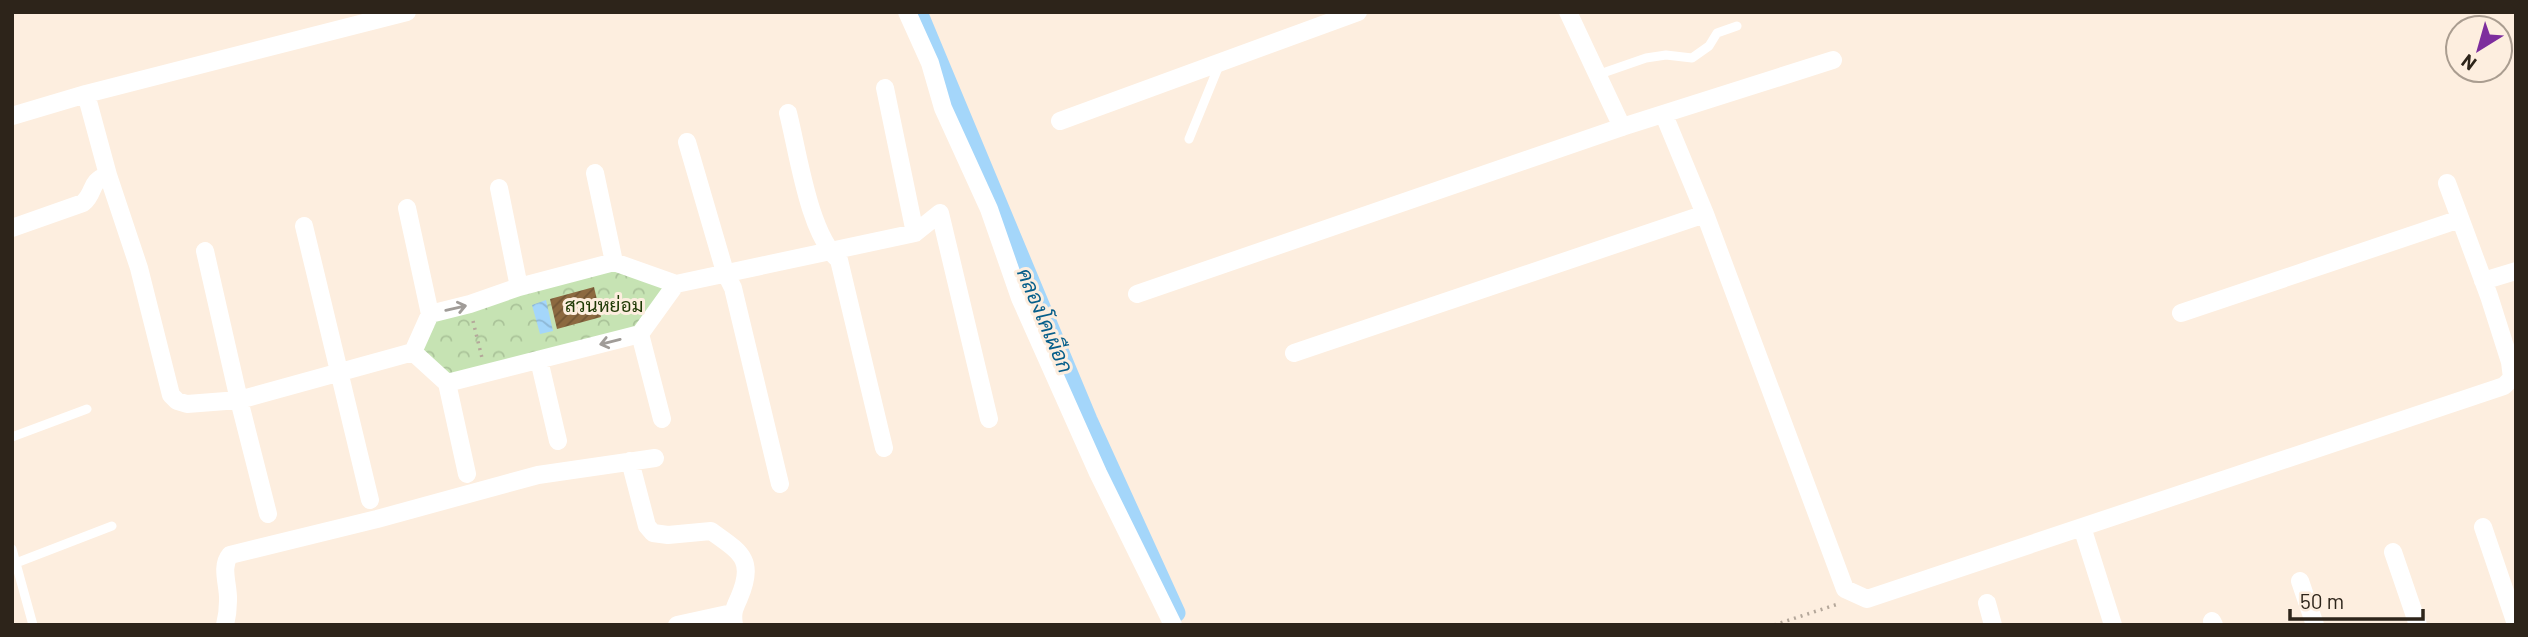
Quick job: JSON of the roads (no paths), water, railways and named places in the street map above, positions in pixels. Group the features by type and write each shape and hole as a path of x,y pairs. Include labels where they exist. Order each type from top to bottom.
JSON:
{"street":[{"path":"12,116 86,94 407,12"},
{"path":"907,12 930,63 943,108 989,209 1020,298 1098,473 1173,625"},
{"path":"1060,121 1358,12"},
{"path":"1568,12 1622,127"},
{"path":"1137,294 1622,127 1833,60"},
{"path":"885,88 915,233"},
{"path":"86,94 108,175 138,268 171,395 177,401 187,404 239,400 413,352"},
{"path":"789,113 814,218 828,251 839,260 884,448"},
{"path":"1664,115 1705,214 1845,589 1867,598 2504,386 2512,377 2510,362 2446,183"},
{"path":"687,142 725,272 733,288 780,484"},
{"path":"595,173 614,262"},
{"path":"12,228 83,203 90,195 94,183 108,175"},
{"path":"499,188 519,287"},
{"path":"407,208 430,314 413,352"},
{"path":"430,314 614,262 677,284 915,233 940,213 989,419"},
{"path":"1294,353 1705,214"},
{"path":"2180,313 2459,219"},
{"path":"304,226 370,500"},
{"path":"205,251 268,514"},
{"path":"2483,281 2516,271"},
{"path":"447,383 640,334 677,284"},
{"path":"640,334 662,419"},
{"path":"413,352 447,383 467,474"},
{"path":"539,360 558,441"},
{"path":"225,625 229,599 225,567 230,555 377,519 538,475 654,458"},
{"path":"630,461 648,526 653,533 668,535 710,531 742,554 746,566 745,580 733,619 677,625"},
{"path":"2082,527 2113,625"},
{"path":"2483,527 2516,624"},
{"path":"2393,552 2418,625"},
{"path":"2300,581 2315,625"},
{"path":"1987,603 1993,625"}],"lane":[{"path":"1597,75 1646,58 1666,55 1692,58 1709,46 1717,33 1737,26"},
{"path":"1189,139 1220,63"},
{"path":"12,437 87,409"},
{"path":"16,563 112,527"},
{"path":"12,549 33,625"}],"water":[{"path":"546,300 553,331 540,334 532,305"}],"waterway":[{"name":"คลองโคเผือก","path":"918,12 1088,420 1176,613"}],"park label":[{"name":"สวนหย่อม","path":"604,304"}]}
